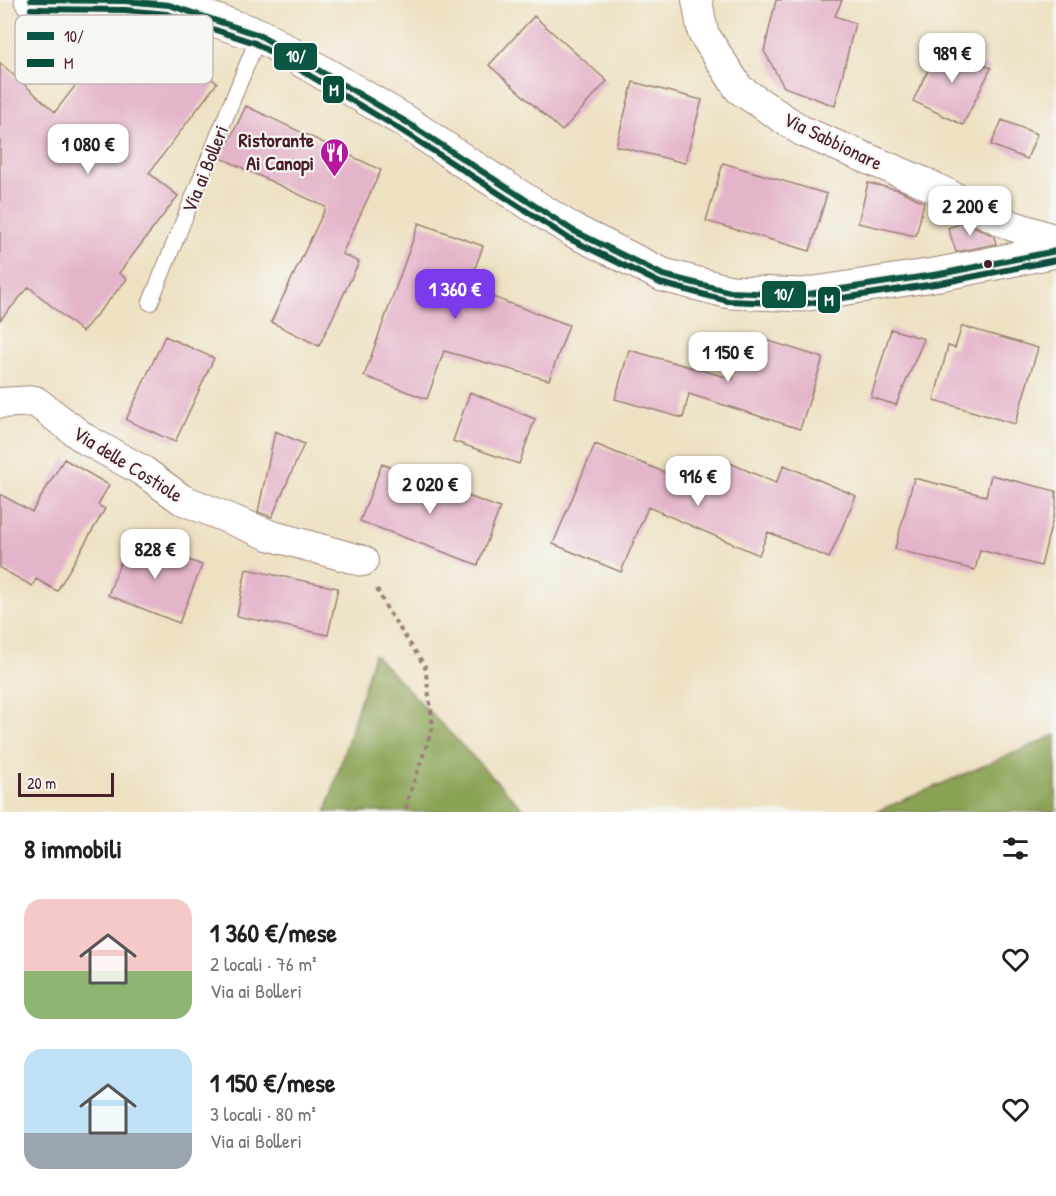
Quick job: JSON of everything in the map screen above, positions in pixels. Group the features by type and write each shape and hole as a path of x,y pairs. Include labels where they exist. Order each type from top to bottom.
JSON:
{"street":[{"path":"31,0 169,5 199,15"},
{"name":"Via Sabbionare","path":"697,0 703,33 739,89 802,131 923,182 1010,225 1056,240"},
{"path":"213,20 259,35 403,120 572,230 663,275 730,292 802,295 940,274 1056,251"},
{"name":"Via delle Costiole","path":"0,403 35,401 85,439 142,471 181,499 268,535 363,561"}],"lane":[{"name":"Via ai Bolleri","path":"150,303 259,35"}],"path":[{"path":"363,561 388,611 425,666 433,727 406,804 410,812"},
{"path":"1047,812 1056,807"}],"green space":[{"path":"374,654 526,812 326,812"},
{"path":"1056,735 1056,812 875,812"}],"building":[{"path":"776,0 842,0 835,16 855,23 835,106 784,87 764,51"},
{"path":"534,16 607,81 562,131 489,65"},
{"path":"941,44 991,68 963,125 913,101"},
{"path":"0,63 15,76 15,84 24,84 55,112 77,84 213,84 213,80 217,83 149,173 178,196 119,273 127,279 82,332 29,287 0,320"},
{"path":"633,82 702,100 685,163 616,146"},
{"path":"246,106 381,170 342,254 359,262 319,346 271,322 326,207 221,158"},
{"path":"1002,120 1037,134 1027,159 991,145"},
{"path":"723,163 827,194 810,251 706,221"},
{"path":"868,183 899,190 924,202 916,236 858,223"},
{"path":"965,222 994,236 996,244 956,252 948,228"},
{"path":"419,223 483,246 468,288 569,325 549,380 444,351 427,399 364,376"},
{"path":"962,326 1038,348 1015,424 934,400 948,346 955,348"},
{"path":"891,329 924,339 896,405 871,397"},
{"path":"747,334 823,358 800,429 689,394 683,418 615,399 629,350 733,379"},
{"path":"165,336 214,358 175,442 126,420"},
{"path":"470,392 535,419 519,464 453,441"},
{"path":"275,431 304,444 272,517 258,512"},
{"path":"595,444 703,488 716,457 776,483 784,465 856,496 829,558 768,532 759,555 648,507 621,572 553,544"},
{"path":"64,459 109,485 98,505 105,509 57,591 36,579 32,586 0,568 0,494 32,512"},
{"path":"382,464 500,508 478,565 360,521"},
{"path":"991,475 1056,491 1056,506 1041,566 980,550 975,570 895,549 914,478 986,496"},
{"path":"130,537 202,565 179,623 108,595"},
{"path":"246,569 338,588 328,635 237,616"}],"transit line":[{"name":"10/","path":"31,0 125,1 169,5 199,15"},
{"name":"M","path":"31,9 125,10 170,15"},
{"name":"10/","path":"213,20 259,35 403,120 572,230 663,275 730,292 802,295 940,274 1056,251"},
{"name":"M","path":"213,29 255,43 398,128 568,238 660,283 728,301 803,304 941,283 1056,260"}],"place":[{"name":"Ristorante Ai Canopi","path":"335,178"}]}
